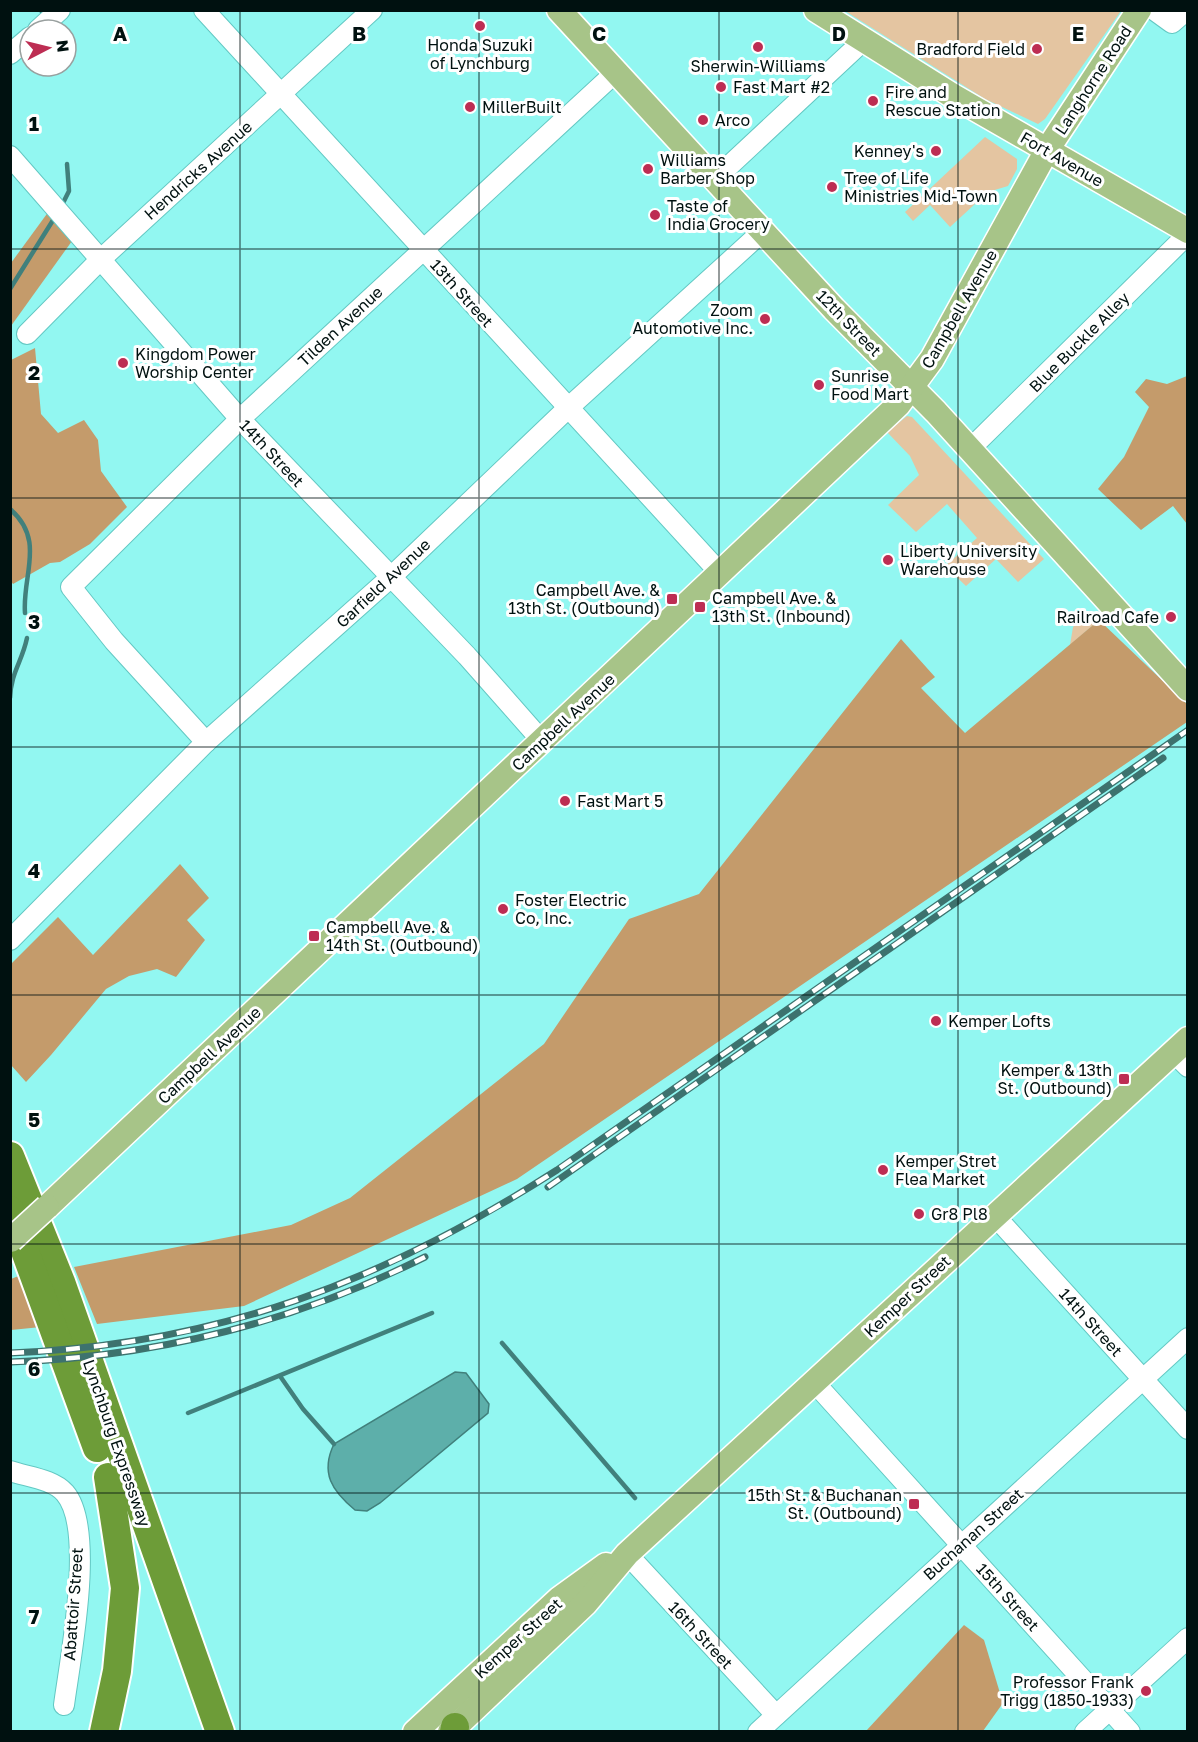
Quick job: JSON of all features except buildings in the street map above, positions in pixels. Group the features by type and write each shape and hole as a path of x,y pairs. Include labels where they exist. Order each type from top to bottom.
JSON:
{"highway":[{"name":"Lynchburg Expressway","path":"10,1156 61,1282 220,1731"},
{"name":"Lynchburg Expressway","path":"10,1210 199,1731"},
{"path":"104,1731 118,1661 125,1588 108,1477"}],"main road":[{"name":"12th Street","path":"559,10 854,330 912,386 1186,687"},
{"name":"Fort Avenue","path":"816,10 864,41 1188,232"},
{"name":"Langhorne Road","path":"1047,150 1139,10"},
{"name":"Campbell Avenue","path":"10,1240 870,433 933,359 1047,150"},
{"name":"Kemper Street","path":"453,1730 585,1604 627,1554 995,1215 1183,1053"},
{"name":"Kemper Street","path":"415,1731 572,1588 627,1554"}],"street":[{"name":"13th Street","path":"204,10 567,409 721,574"},
{"name":"Hendricks Avenue","path":"27,334 101,259 372,10"},
{"path":"1154,10 1172,23 1187,10"},
{"path":"715,178 864,41"},
{"name":"Tilden Avenue","path":"206,742 114,641 71,586 240,419 616,72"},
{"name":"14th Street","path":"10,156 240,419 467,656 542,741"},
{"name":"Garfield Avenue","path":"10,940 206,742 390,578 567,409 763,231"},
{"name":"Blue Buckle Alley","path":"970,449 1188,232"},
{"name":"14th Street","path":"995,1215 1188,1430"},
{"name":"Buchanan Street","path":"758,1731 1188,1338"},
{"name":"15th Street","path":"814,1382 1130,1731"},
{"name":"Abattoir Street","path":"10,1471 53,1483 65,1493 73,1508 78,1527 80,1568 64,1705"},
{"name":"16th Street","path":"627,1554 776,1715"},
{"path":"1085,1731 1188,1638"}],"shaded area":[{"path":"845,11 1121,11 1045,119 1038,124 985,99"},
{"path":"985,137 1017,159 1017,169 1008,186 988,192 950,227 930,205 913,221 905,212"},
{"path":"49,211 72,241 11,326 11,263"},
{"path":"35,348 41,414 58,433 84,420 98,440 101,471 127,507 90,544 60,562 50,563 13,584 10,580 11,360"},
{"path":"1187,376 1187,524 1173,506 1141,530 1098,489 1124,457 1149,407 1135,392 1146,379 1167,384"},
{"path":"907,416 912,417 1044,559 1018,582 996,559 966,586 945,566 977,538 947,504 916,532 888,505 919,475 910,456 887,432"},
{"path":"1090,611 1099,620 1070,645 1073,627"},
{"path":"1099,620 1187,704 1187,722 517,1179 244,1306 97,1324 74,1267 291,1225 350,1198 544,1044 629,919 699,894 901,639 935,677 921,688 965,733"},
{"path":"180,864 209,898 187,920 205,940 176,977 157,969 129,976 106,989 26,1082 11,1065 11,964 58,917 93,955"},
{"path":"26,1273 41,1327 11,1330 11,1279"},
{"path":"964,1625 984,1640 1003,1703 983,1731 866,1731"}],"water":[{"path":"455,1372 466,1373 489,1404 488,1413 380,1503 367,1511 355,1510 340,1496 328,1473 330,1454 334,1444"}],"waterway":[{"path":"61,207 69,191 67,164"},
{"path":"10,289 55,217"},
{"path":"10,509 21,521 30,546 25,613"},
{"path":"10,698 12,681 27,638"},
{"path":"188,1413 432,1313"},
{"path":"502,1343 635,1498"},
{"path":"280,1376 303,1409 334,1444"}],"railway":[{"path":"10,1353 86,1347 159,1337 229,1321 297,1300 363,1275 428,1244 557,1170 1188,730"},
{"path":"548,1187 1163,758"},
{"path":"10,1362 118,1353 224,1332 326,1300 425,1257"}],"place":[{"name":"Honda Suzuki of Lynchburg","path":"480,26"},
{"name":"Sherwin-Williams","path":"758,47"},
{"name":"Bradford Field","path":"1037,49"},
{"name":"Fast Mart #2","path":"721,87"},
{"name":"Fire and Rescue Station","path":"873,101"},
{"name":"MillerBuilt","path":"470,107"},
{"name":"Arco","path":"703,120"},
{"name":"Kenney's","path":"936,151"},
{"name":"Williams Barber Shop","path":"648,169"},
{"name":"Tree of Life Ministries Mid-Town","path":"832,187"},
{"name":"Taste of India Grocery","path":"655,215"},
{"name":"Zoom Automotive Inc.","path":"765,319"},
{"name":"Kingdom Power Worship Center","path":"123,363"},
{"name":"Sunrise Food Mart","path":"819,385"},
{"name":"Liberty University Warehouse","path":"888,560"},
{"name":"Campbell Ave. & 13th St. (Outbound)","path":"672,599"},
{"name":"Campbell Ave. & 13th St. (Inbound)","path":"700,607"},
{"name":"Railroad Cafe","path":"1171,617"},
{"name":"Fast Mart 5","path":"565,801"},
{"name":"Foster Electric Co, Inc.","path":"503,909"},
{"name":"Campbell Ave. & 14th St. (Outbound)","path":"314,936"},
{"name":"Kemper Lofts","path":"936,1021"},
{"name":"Kemper & 13th St. (Outbound)","path":"1124,1079"},
{"name":"Kemper Stret Flea Market","path":"883,1170"},
{"name":"Gr8 Pl8","path":"919,1214"},
{"name":"15th St. & Buchanan St. (Outbound)","path":"914,1504"},
{"name":"Professor Frank Trigg (1850-1933)","path":"1146,1691"}]}
